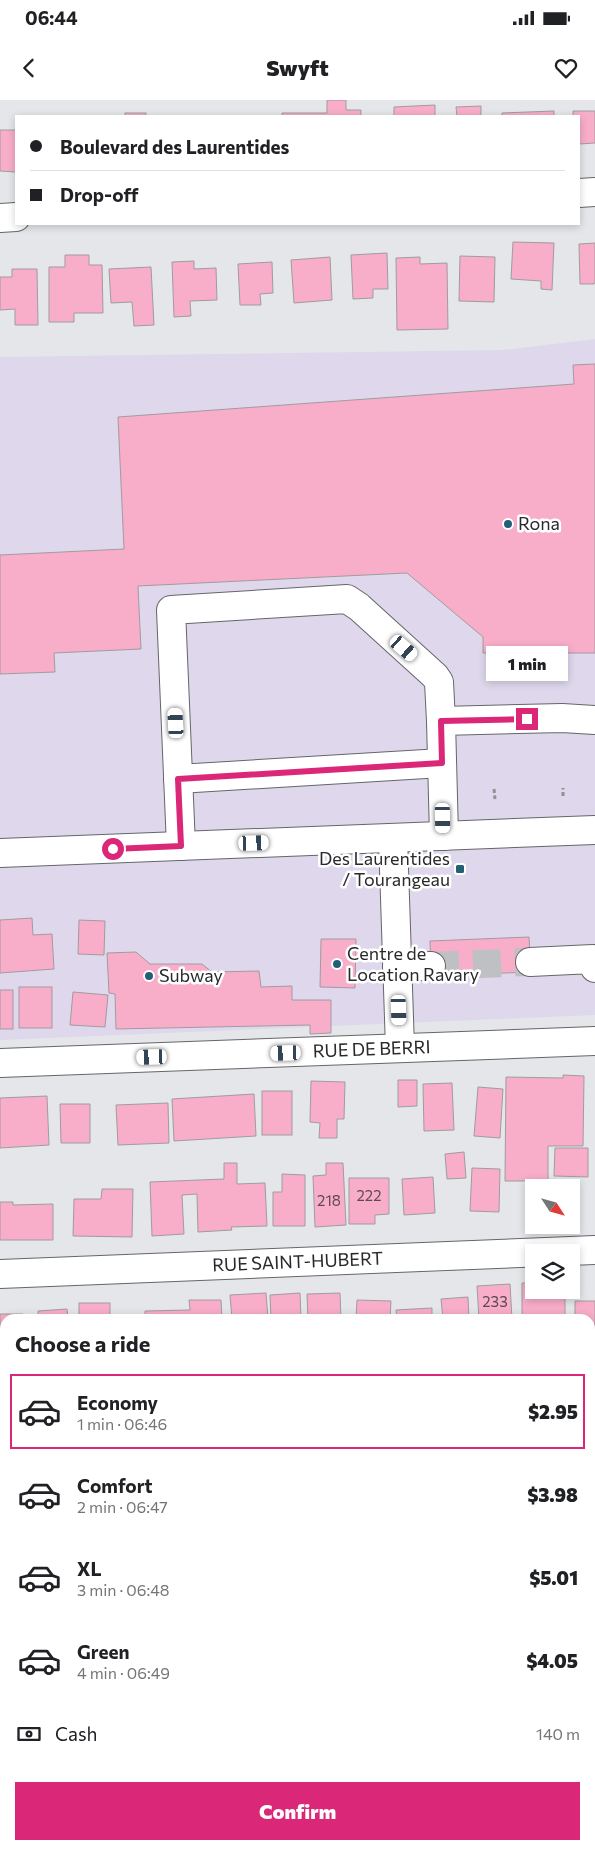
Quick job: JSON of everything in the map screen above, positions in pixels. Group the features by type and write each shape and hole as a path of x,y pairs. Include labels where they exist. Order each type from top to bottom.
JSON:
{"street":[{"path":"580,193 595,192"},
{"path":"0,218 15,217"},
{"path":"181,846 171,610 316,600 347,599 359,607 435,676 439,682 444,836"},
{"path":"441,721 562,718 595,720"},
{"path":"178,779 442,763"},
{"path":"0,852 595,830"},
{"path":"392,838 400,1048"},
{"path":"530,962 593,959 595,968"},
{"path":"397,967 430,966"},
{"name":"RUE DE BERRI","path":"0,1063 595,1042"},
{"name":"RUE SAINT-HUBERT","path":"0,1274 595,1250"}],"path":[{"path":"563,788 563,796"},
{"path":"494,789 495,799"}],"shaded area":[{"path":"595,339 595,1015 0,1040 0,357 503,350"}],"building":[{"path":"327,100 346,100 346,110 361,110 361,115 282,115 282,113 327,113"},
{"path":"435,105 435,115 394,115 394,107"},
{"path":"481,106 481,115 457,115 456,107"},
{"path":"554,111 554,115 502,115 502,113"},
{"path":"573,111 595,111 595,143 580,144 580,115 573,115"},
{"path":"125,113 146,113 146,115 125,115"},
{"path":"0,130 15,130 15,172 0,171"},
{"path":"513,242 554,243 552,290 541,289 541,281 511,279"},
{"path":"595,243 595,282 594,284 580,284 579,244"},
{"path":"387,253 388,289 373,289 373,298 353,299 351,255"},
{"path":"65,255 89,255 89,265 102,265 103,313 74,313 74,322 49,322 49,267 65,267"},
{"path":"460,256 495,257 494,302 459,301"},
{"path":"330,257 332,300 294,303 291,260"},
{"path":"420,257 420,264 447,263 448,329 397,330 396,258"},
{"path":"194,261 194,269 216,268 217,300 190,301 191,316 174,317 172,262"},
{"path":"272,262 273,293 260,294 261,305 240,305 238,264"},
{"path":"151,267 154,325 134,326 132,302 111,303 109,269"},
{"path":"12,269 37,269 38,325 15,325 15,309 0,310 0,277 12,277"},
{"path":"595,364 595,653 483,653 483,637 407,573 138,586 141,649 54,653 55,672 0,674 0,555 124,549 118,417 574,384 573,365"},
{"path":"32,918 33,935 52,934 54,969 0,973 0,920"},
{"path":"79,920 105,921 104,955 78,954"},
{"path":"529,937 531,972 431,976 430,941"},
{"path":"321,939 356,939 355,988 320,987"},
{"path":"136,952 150,964 202,964 212,972 259,971 261,987 292,986 292,1000 331,1000 331,1033 310,1034 310,1025 116,1029 115,994 109,993 107,953"},
{"path":"19,987 52,987 52,1028 19,1028"},
{"path":"0,990 13,990 13,1029 0,1029"},
{"path":"73,992 108,995 105,1027 70,1025"},
{"path":"563,1075 584,1076 583,1146 548,1146 548,1179 505,1181 506,1077 563,1078"},
{"path":"398,1080 417,1080 417,1106 398,1107"},
{"path":"311,1081 345,1082 344,1119 337,1119 337,1138 319,1138 320,1123 310,1122"},
{"path":"452,1083 454,1130 424,1131 423,1084"},
{"path":"478,1087 503,1089 500,1138 474,1136"},
{"path":"262,1091 292,1091 292,1135 262,1135"},
{"path":"254,1094 256,1136 174,1141 172,1099"},
{"path":"47,1096 49,1145 0,1148 0,1098"},
{"path":"168,1103 169,1143 118,1145 116,1105"},
{"path":"60,1104 90,1104 90,1143 61,1143"},
{"path":"555,1148 588,1148 588,1177 554,1176"},
{"path":"464,1152 466,1178 447,1179 445,1154"},
{"path":"224,1163 237,1163 237,1184 265,1183 267,1226 231,1227 232,1230 198,1232 197,1194 182,1195 184,1234 152,1236 150,1182 224,1179"},
{"path":"326,1163 343,1163 346,1225 315,1227 313,1176 326,1175"},
{"path":"472,1168 500,1169 499,1212 470,1211"},
{"path":"282,1174 305,1175 305,1226 273,1226 273,1192 282,1192"},
{"path":"433,1177 435,1213 404,1215 402,1179"},
{"path":"349,1178 389,1178 389,1214 375,1215 375,1224 349,1224"},
{"path":"102,1189 133,1189 132,1237 73,1236 74,1199 101,1199"},
{"path":"0,1202 13,1202 13,1205 53,1204 53,1240 0,1240"},
{"path":"522,1283 525,1283 525,1299 565,1299 565,1314 522,1314"},
{"path":"510,1284 512,1314 479,1314 477,1286"},
{"path":"266,1293 268,1314 232,1314 230,1295"},
{"path":"300,1293 301,1314 271,1314 270,1295"},
{"path":"340,1293 341,1314 308,1314 307,1294"},
{"path":"468,1297 469,1314 442,1314 441,1299"},
{"path":"189,1300 221,1300 222,1314 145,1314 145,1311 190,1310"},
{"path":"357,1300 391,1301 390,1314 356,1314"},
{"path":"575,1301 595,1301 595,1314 575,1314"},
{"path":"79,1303 110,1303 110,1314 79,1314"},
{"path":"432,1308 432,1314 396,1314 396,1310"},
{"path":"67,1309 68,1314 38,1314 38,1311"}],"tunnel":[{"path":"431,966 530,962"}],"place":[{"name":"Rona","path":"508,524"},
{"name":"Des Laurentides / Tourangeau","path":"460,869"},
{"name":"Centre de Location Ravary","path":"337,964"},
{"name":"Subway","path":"149,976"}],"route":[{"path":"113,849 181,846 178,779 442,763 441,721 527,719"}]}
